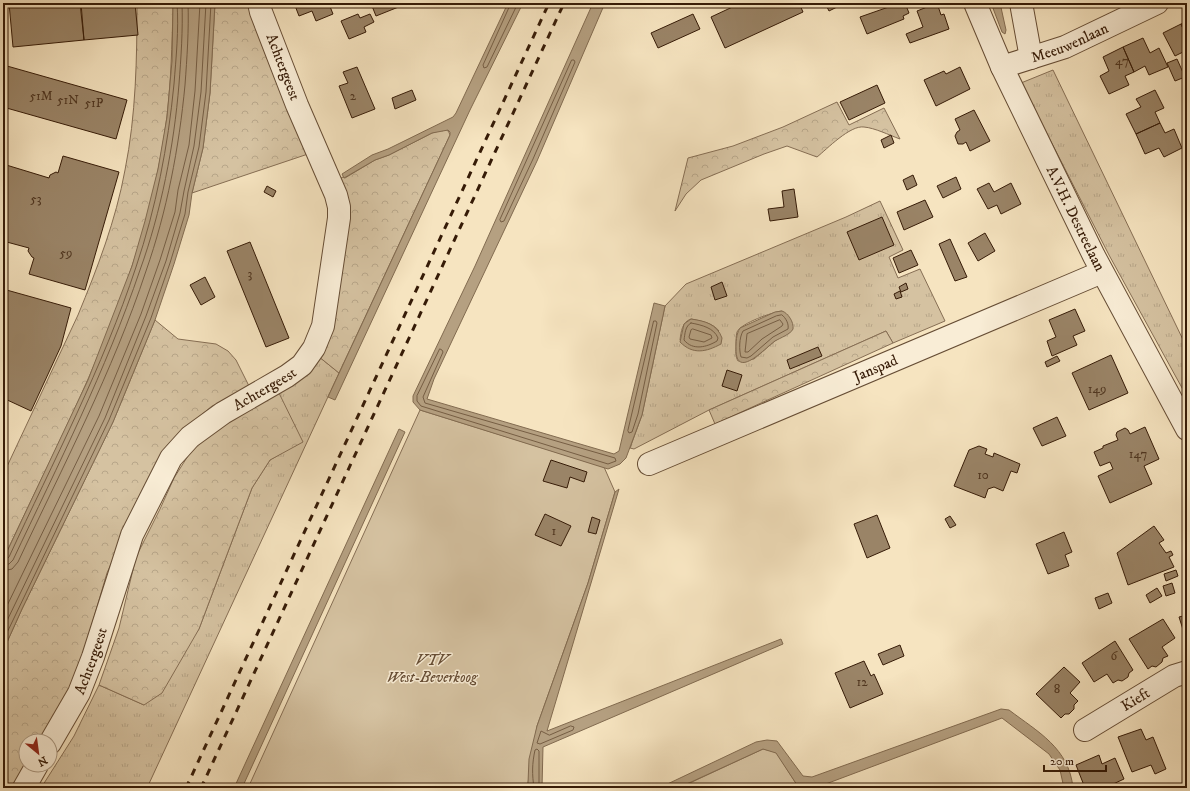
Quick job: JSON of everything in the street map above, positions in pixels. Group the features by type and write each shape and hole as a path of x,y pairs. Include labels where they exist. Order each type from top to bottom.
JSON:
{"street":[{"name":"Achtergeest","path":"56,733 79,693 93,657 132,535 171,458 190,437 222,413 287,376 302,365 314,348 323,326 339,218 339,207 336,195 297,105 261,12 259,3"},
{"name":"A.V.H. Destreelaan","path":"975,3 1002,67 1102,272 1187,429"},
{"path":"1021,3 1031,58"},
{"name":"Meeuwenlaan","path":"1002,67 1065,47 1156,3"},
{"name":"Janspad","path":"649,464 1102,272"},
{"name":"Kieft","path":"1085,730 1174,676 1187,672"},
{"path":"24,788 32,773"}],"green space":[{"path":"137,3 173,3 167,116 153,192 138,248 119,304 89,378 3,560 3,475 78,315 105,244 117,207 132,129 136,66"},
{"path":"215,3 252,3 311,153 192,193 203,148 210,93"},
{"path":"1053,70 1187,348 1187,397 1109,255 1021,83"},
{"path":"837,102 849,125 884,108 900,139 877,130 858,127 833,143 817,157 787,146 701,180 686,194 675,211 688,158 733,146 783,127"},
{"path":"448,130 450,135 339,373 318,356 337,180 343,177 345,178 375,160 389,155 432,133"},
{"path":"880,201 903,250 889,257 898,278 920,269 945,321 893,343 886,331 709,410 634,449 630,448 642,415 665,306 686,284 846,217","holes":["782,311 790,332 776,340 754,359 738,361 736,357 737,332 744,325 758,318","691,319 710,324 719,331 680,340 684,325"]},
{"path":"155,320 178,339 216,344 228,351 236,360 250,388 212,406 194,421 143,491 107,573 82,658 56,720 47,733 18,733 18,773 21,773 11,788 3,788 3,651 113,422"},
{"path":"886,331 893,343 715,424 709,410"},
{"path":"318,356 339,373 147,788 41,788 51,773 58,773 58,761 74,736 99,685 144,705 199,629 252,488 270,460 282,453 277,389"},
{"path":"277,389 303,442 270,460 252,488 199,629 162,693 144,705 99,685 119,628 136,557 174,478 193,448 225,422"},
{"name":"VTV West-Beverkoog","path":"420,410 604,467 615,492 588,583 537,726 528,783 531,788 248,788"},
{"path":"763,749 776,752 799,788 679,788"}],"water":[{"path":"173,3 215,3 210,93 203,148 192,193 189,215 155,320 113,422 3,651 3,560 88,380 132,266 145,221 158,169 167,117 172,61"},
{"path":"508,3 523,3 470,110 335,400 328,397 450,135 450,132 448,130 432,133 389,155 375,160 344,178 342,174 372,155 388,149 453,117"},
{"path":"593,3 605,3 537,161 434,379 427,399 614,454 619,451 654,303 665,306 642,415 626,458 620,464 608,469 420,410 413,402 413,396 475,266"},
{"path":"991,3 1000,3 1006,30 1005,34 1002,32"},
{"path":"782,311 792,321 792,331 775,341 759,355 746,362 741,362 737,358 736,349 736,341 740,328 775,312"},
{"path":"691,319 706,322 714,326 722,338 721,344 710,349 700,351 690,349 680,342 684,324"},
{"path":"399,429 405,432 242,788 234,788"},
{"path":"619,489 547,731 781,639 783,644 543,747 542,788 531,788 528,783 529,759 537,726 588,583 615,492"},
{"path":"1001,709 1009,710 1050,742 1065,762 1070,774 1073,788 1064,788 1060,770 1049,754 1002,718 815,788 799,788 776,753 763,749 678,788 659,788 756,742 767,740 777,741 803,776 812,777"}],"building":[{"path":"9,3 80,3 84,40 13,47"},
{"path":"81,3 135,3 138,35 84,40"},
{"path":"294,3 330,3 329,4 333,14 316,21 312,11 299,16"},
{"path":"380,3 399,3 401,6 376,16 372,6"},
{"path":"741,3 799,3 803,12 725,48 711,17"},
{"path":"829,3 835,3 837,7 829,11 826,5"},
{"path":"900,3 905,3 909,13 903,16 904,19 867,34 860,17"},
{"path":"937,3 941,15 944,14 949,29 910,43 906,34 923,27 917,11"},
{"path":"358,14 360,18 370,14 374,22 364,27 366,32 349,39 341,21"},
{"path":"693,14 700,29 658,48 651,33"},
{"path":"1187,21 1187,38 1181,24"},
{"path":"1181,24 1187,38 1187,50 1175,56 1163,33"},
{"path":"1143,38 1150,53 1159,48 1168,67 1149,75 1145,66 1134,72 1123,47"},
{"path":"1123,47 1134,72 1125,76 1129,85 1109,94 1100,76 1109,71 1103,57"},
{"path":"1177,59 1185,77 1175,81 1167,63"},
{"path":"7,66 127,100 116,139 3,107 3,81"},
{"path":"357,67 375,109 352,118 339,86 348,83 343,72"},
{"path":"960,67 970,89 936,106 924,80 944,71 946,74"},
{"path":"877,85 885,103 849,120 840,102"},
{"path":"412,90 416,100 395,109 392,98"},
{"path":"1155,90 1164,108 1155,112 1160,123 1136,134 1126,114 1141,107 1136,99"},
{"path":"974,110 990,141 970,151 966,142 963,144 958,144 955,136 960,130 955,119"},
{"path":"1160,123 1165,133 1174,129 1182,148 1164,157 1159,148 1145,154 1136,134"},
{"path":"891,135 894,143 884,148 881,140"},
{"path":"63,156 119,172 85,290 29,274 34,258 28,251 29,248 3,241 3,164 49,178 50,175 56,172 58,173"},
{"path":"913,175 917,185 907,190 903,180"},
{"path":"956,177 961,189 943,198 937,186"},
{"path":"989,183 994,192 1011,183 1021,204 1001,214 997,205 988,209 977,189"},
{"path":"267,186 276,191 273,197 264,192"},
{"path":"794,189 798,217 770,221 768,209 784,207 782,191"},
{"path":"925,200 933,217 904,230 897,212"},
{"path":"882,217 894,245 859,260 847,232"},
{"path":"985,233 995,251 978,261 968,243"},
{"path":"950,239 967,277 955,281 939,244"},
{"path":"250,242 289,338 266,347 227,251"},
{"path":"911,250 918,265 899,273 893,258"},
{"path":"205,277 215,297 201,305 190,285"},
{"path":"722,282 727,296 715,300 711,287"},
{"path":"906,283 908,289 901,292 899,287"},
{"path":"3,289 71,308 61,346 31,411 3,398"},
{"path":"900,291 902,297 896,299 894,294"},
{"path":"1075,309 1085,331 1073,336 1077,345 1052,356 1047,341 1056,337 1049,320"},
{"path":"818,347 822,356 790,369 787,360"},
{"path":"1111,355 1128,393 1089,410 1072,373"},
{"path":"1057,356 1060,361 1047,367 1045,362"},
{"path":"727,370 742,375 737,391 722,386"},
{"path":"1057,417 1066,436 1042,446 1033,428"},
{"path":"1145,427 1159,459 1144,466 1152,484 1110,503 1098,476 1113,469 1110,462 1100,466 1094,452 1103,448 1103,446 1118,440 1116,435 1117,432 1125,428 1130,434"},
{"path":"979,446 987,449 985,454 993,457 994,453 1020,464 1017,473 1011,471 1003,491 994,487 988,489 985,498 954,486 969,450"},
{"path":"551,460 587,472 584,482 570,477 567,488 543,481"},
{"path":"545,514 571,526 561,546 535,535"},
{"path":"877,515 890,548 867,558 854,524"},
{"path":"950,516 956,525 950,528 945,519"},
{"path":"592,517 600,520 596,534 588,532"},
{"path":"1154,526 1164,540 1159,543 1166,553 1171,551 1173,555 1169,557 1174,567 1128,585 1117,553"},
{"path":"1064,532 1072,552 1065,555 1069,566 1048,574 1036,544"},
{"path":"1176,570 1178,576 1166,581 1164,574"},
{"path":"1172,583 1175,593 1166,596 1163,586"},
{"path":"1157,588 1162,596 1150,603 1146,595"},
{"path":"1108,593 1112,603 1099,609 1095,598"},
{"path":"1187,615 1187,638 1186,639 1179,617"},
{"path":"1163,619 1175,638 1162,647 1168,656 1163,658 1162,662 1156,667 1152,666 1148,669 1129,639"},
{"path":"1115,641 1133,670 1129,673 1128,677 1122,681 1118,680 1113,683 1107,674 1094,682 1082,663"},
{"path":"900,645 904,656 883,665 878,654"},
{"path":"864,661 871,676 874,674 883,694 850,708 835,673"},
{"path":"1064,667 1080,682 1070,693 1078,701 1074,705 1074,709 1069,714 1065,714 1061,718 1036,694"},
{"path":"1141,729 1146,740 1153,737 1166,769 1155,774 1151,765 1132,772 1118,737"},
{"path":"1099,755 1102,764 1115,758 1124,779 1111,785 1112,788 1085,788 1076,765"}],"railway":[{"path":"186,788 549,3"},
{"path":"201,788 564,3"}]}
